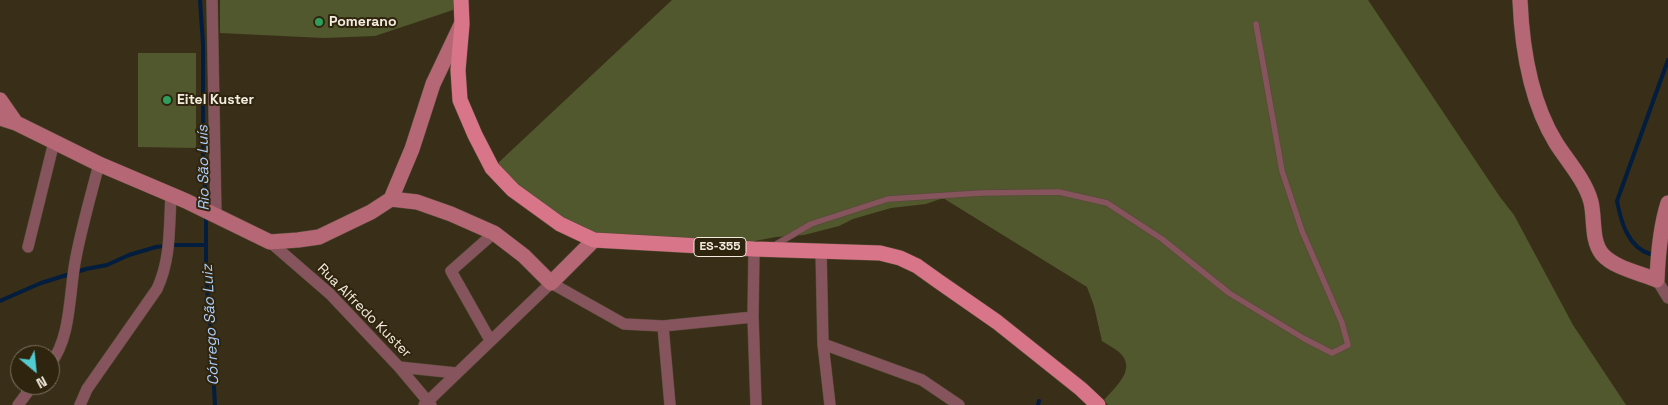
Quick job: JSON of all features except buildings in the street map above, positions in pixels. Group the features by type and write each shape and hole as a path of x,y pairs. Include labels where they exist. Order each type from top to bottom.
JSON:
{"main road":[{"name":"ES-355","path":"461,0 462,24 458,70 460,100 475,135 492,168 513,190 560,224 594,240 880,253 900,258 917,266 997,322 1081,389 1098,405"}],"street":[{"path":"212,0 214,215"},
{"path":"1520,0 1526,61 1533,91 1556,142 1582,181 1591,202 1598,248 1613,263 1657,280"},
{"path":"0,118 16,123 99,164 186,201 270,242 319,237 371,212 391,199 412,149 433,84 462,24"},
{"path":"0,100 16,123"},
{"path":"28,248 54,142"},
{"path":"60,345 68,319 76,259 99,164"},
{"path":"80,405 99,370 157,289 164,274 168,253 171,195"},
{"path":"391,199 416,202 451,214 494,233 524,256 551,283 624,324 663,326 753,317"},
{"path":"1668,203 1658,251 1657,280 1668,298"},
{"path":"490,340 451,271 494,233"},
{"path":"428,404 456,373 594,240"},
{"name":"Rua Alfredo Kuster","path":"270,242 330,294 399,368 428,404"},
{"path":"756,405 753,317 761,249"},
{"path":"821,250 823,344 830,405"},
{"path":"663,326 670,405"},
{"path":"823,344 922,380 959,405"},
{"path":"399,368 456,373"}],"lane":[{"path":"761,249 811,224 888,199 980,193 1059,192 1107,203 1162,239 1230,293 1303,338 1332,353 1348,345 1342,323 1302,232 1282,171 1256,24"}],"green space":[{"name":"Pomerano","path":"220,0 454,0 453,10 375,36 324,38 220,33"},
{"path":"672,0 1368,0 1514,215 1573,325 1626,405 1108,405 1104,400 1123,378 1126,365 1124,358 1119,352 1102,341 1094,306 1087,287 943,198 926,204 891,208 853,219 839,226 804,235 776,237 729,246 628,243 567,227 508,177 498,163"},
{"name":"Eitel Kuster","path":"138,53 196,53 196,148 138,147"}],"waterway":[{"name":"Rio São Luís","path":"200,0 203,44 203,167 207,206"},
{"name":"Córrego São Luiz","path":"1650,254 1642,251 1631,240 1623,225 1617,201 1668,60"},
{"name":"Córrego São Luiz","path":"206,215 206,277 215,405"},
{"path":"0,301 41,283 86,269 107,265 129,255 156,247 206,245"},
{"path":"1038,405 1039,401"}],"place":[{"name":"Pomerano","path":"319,22"},
{"name":"Eitel Kuster","path":"167,100"}]}
